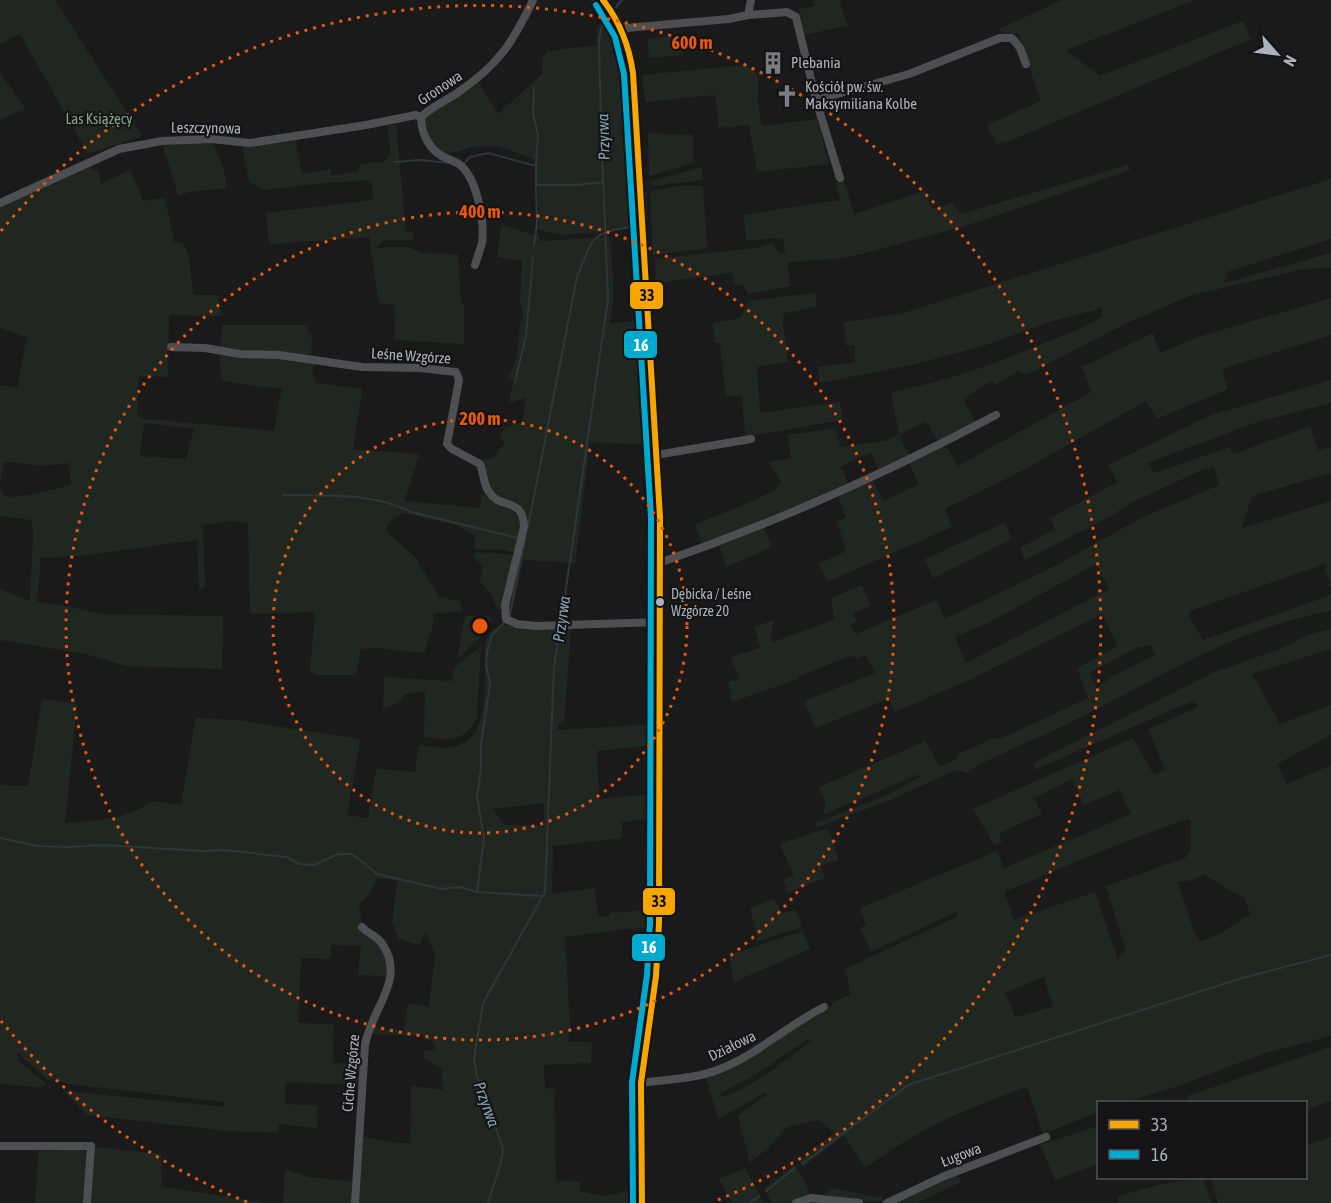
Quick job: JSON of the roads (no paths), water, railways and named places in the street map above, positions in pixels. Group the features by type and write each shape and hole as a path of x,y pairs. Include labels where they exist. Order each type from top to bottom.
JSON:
{"street":[{"name":"Gronowa","path":"475,265 482,244 482,233 472,181 458,164 432,148 421,126 421,117 474,81 504,53 516,35 533,0"},
{"path":"603,0 623,30 633,73 660,511 658,958 641,1083 642,1203"},
{"path":"748,15 751,0"},
{"path":"623,30 729,19 780,11 792,13 796,17 816,100 840,178"},
{"path":"816,100 909,74 1000,38 1011,38 1020,48 1026,64"},
{"name":"Leszczynowa","path":"0,203 118,149 171,140 250,143 366,126 416,115 421,117"},
{"name":"Leśne Wzgórze","path":"171,347 205,348 240,354 279,355 362,367 427,368 456,372 459,380 447,444 480,464 489,492 521,512 524,527 506,605 506,619 517,624 561,626 659,622"},
{"path":"659,563 743,534 887,471 996,415"},
{"path":"656,455 751,439"},
{"name":"Ciche Wzgórze","path":"355,1203 367,1036 390,984 392,970 384,945 362,927"},
{"name":"Działowa","path":"641,1083 719,1070 754,1052 824,1006"},
{"name":"Ługowa","path":"887,1203 942,1176 1046,1137"},
{"path":"0,1146 91,1146 87,1203"},
{"path":"796,1203 813,1198 859,1203"}],"waterway":[{"name":"Przyrwa","path":"616,7 622,0"},
{"name":"Przyrwa","path":"561,623 608,299 599,40 607,16"},
{"path":"534,88 533,113 538,135 536,165"},
{"path":"463,165 470,157 488,153 536,166 536,185 604,182"},
{"path":"395,162 420,160 449,163"},
{"path":"534,246 537,224 536,185"},
{"path":"645,193 646,225"},
{"path":"528,527 577,277 587,252 596,238 610,231 636,226"},
{"path":"515,382 526,336 533,257"},
{"path":"283,495 365,498 411,512 518,538"},
{"path":"509,618 526,535"},
{"path":"505,622 492,635 487,652 486,664 490,684 481,744 477,797 484,838 477,892 543,896"},
{"name":"Przyrwa","path":"488,1203 503,1148 477,1077 474,1059 483,1003 545,892 554,667 560,629"},
{"path":"0,838 38,846 104,845 201,851 224,850 286,857 299,864 314,865 338,854 352,854 377,874 442,889 460,887 477,892"},
{"path":"802,1164 908,1085 1242,978 1331,955"},
{"path":"766,1191 795,1168"},
{"path":"750,1203 759,1196"}],"place":[{"name":"Plebania","path":"773,63"},
{"name":"Kościół pw. św. Maksymiliana Kolbe","path":"787,96"},
{"name":"Dębicka / Leśne Wzgórze 20","path":"660,602"}],"park label":[{"name":"Las Książęcy","path":"99,119"}]}
